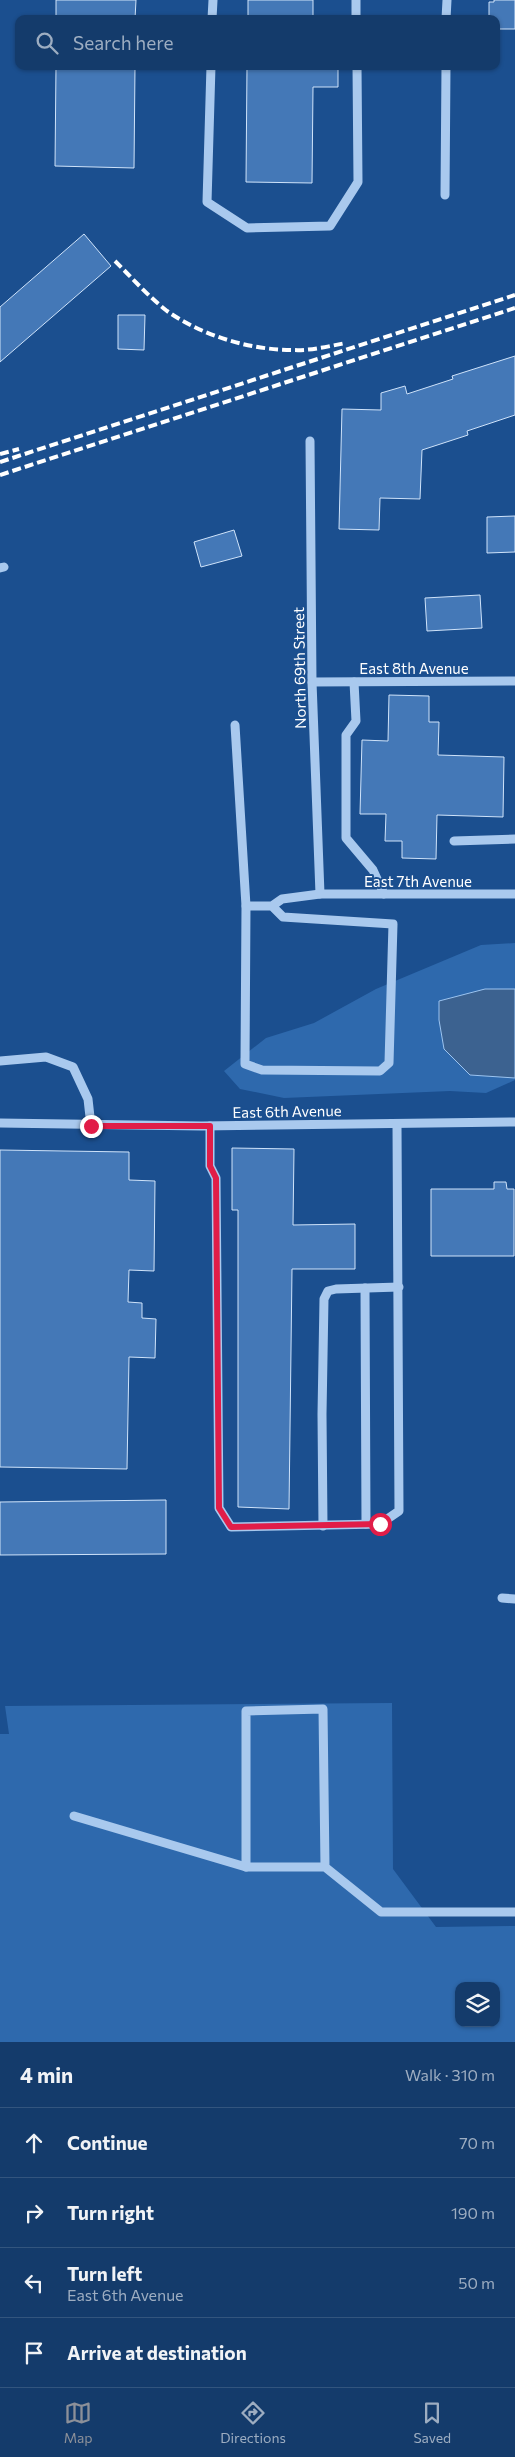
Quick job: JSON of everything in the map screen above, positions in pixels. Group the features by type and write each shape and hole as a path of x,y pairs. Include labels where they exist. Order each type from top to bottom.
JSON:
{"street":[{"path":"212,15 213,0"},
{"path":"356,0 356,15"},
{"path":"446,15 447,0"},
{"path":"211,70 207,202 248,228 330,226 358,182 357,70"},
{"path":"445,195 446,70"},
{"name":"North 69th Street","path":"310,441 312,682 320,894"},
{"name":"East 8th Avenue","path":"312,682 515,681"},
{"path":"354,682 356,721 346,735 346,838 373,870 384,894"},
{"path":"236,725 246,906 245,1064 262,1070 380,1071 389,1063 393,924 282,917 272,906 246,906"},
{"path":"454,841 515,840"},
{"name":"East 7th Avenue","path":"272,906 282,899 320,894 515,894"},
{"path":"0,1061 46,1057 73,1067 88,1099 91,1126"},
{"name":"East 6th Avenue","path":"0,1123 91,1126 210,1126 515,1122"},
{"path":"210,1126 210,1166 216,1178 219,1508 231,1527 380,1524 398,1511 399,1287 397,1124"},
{"path":"323,1526 324,1298 328,1291 336,1289 399,1287"},
{"path":"365,1288 366,1524"},
{"path":"502,1598 515,1599"},
{"path":"246,1867 246,1711 323,1709 325,1867"},
{"path":"74,1816 246,1867 325,1867 381,1912 515,1912"}],"shaded area":[{"path":"515,943 515,1080 486,1093 450,1091 284,1098 240,1089 224,1071 266,1038 314,1023 376,989 481,945"},
{"path":"485,989 515,989 515,1078 470,1075 444,1049 439,1020 439,1001"},
{"path":"392,1703 393,1869 436,1927 515,1926 515,2042 0,2042 0,1734 9,1734 5,1706"}],"building":[{"path":"56,0 136,0 135,15 56,15"},
{"path":"248,0 313,0 313,15 248,15"},
{"path":"494,0 515,0 515,29 500,29 500,15 489,15 489,2 494,2"},
{"path":"56,70 135,70 134,168 55,166"},
{"path":"247,70 338,70 338,87 313,87 312,183 246,182"},
{"path":"84,234 111,266 0,362 0,307"},
{"path":"118,315 145,315 144,350 118,349"},
{"path":"515,356 515,415 467,431 468,435 422,450 420,499 380,498 379,530 339,529 342,409 381,410 381,393 405,386 407,394 453,379 452,376"},
{"path":"515,516 515,552 487,553 487,517"},
{"path":"234,530 242,556 201,567 194,542"},
{"path":"480,595 482,628 427,631 425,598"},
{"path":"389,695 429,696 429,722 439,722 438,755 504,757 503,817 437,815 436,859 402,858 402,841 385,841 386,814 360,814 362,740 388,741"},
{"path":"232,1148 294,1149 293,1225 355,1224 355,1269 292,1269 289,1509 238,1507 238,1210 232,1210"},
{"path":"0,1150 129,1152 129,1180 155,1181 154,1271 129,1270 128,1302 142,1303 142,1318 156,1319 155,1358 129,1357 127,1469 0,1467"},
{"path":"494,1182 506,1182 507,1189 514,1189 514,1256 431,1256 431,1189 494,1189"},
{"path":"166,1500 166,1554 0,1555 0,1502"}],"railway":[{"path":"115,261 167,311 196,328 227,340 260,347 300,350 346,343"},
{"path":"0,462 515,295"},
{"path":"0,475 515,308"},
{"path":"0,454 19,449"}],"route":[{"path":"91,1126 210,1126 210,1166 216,1178 219,1508 231,1527 380,1524"}]}
